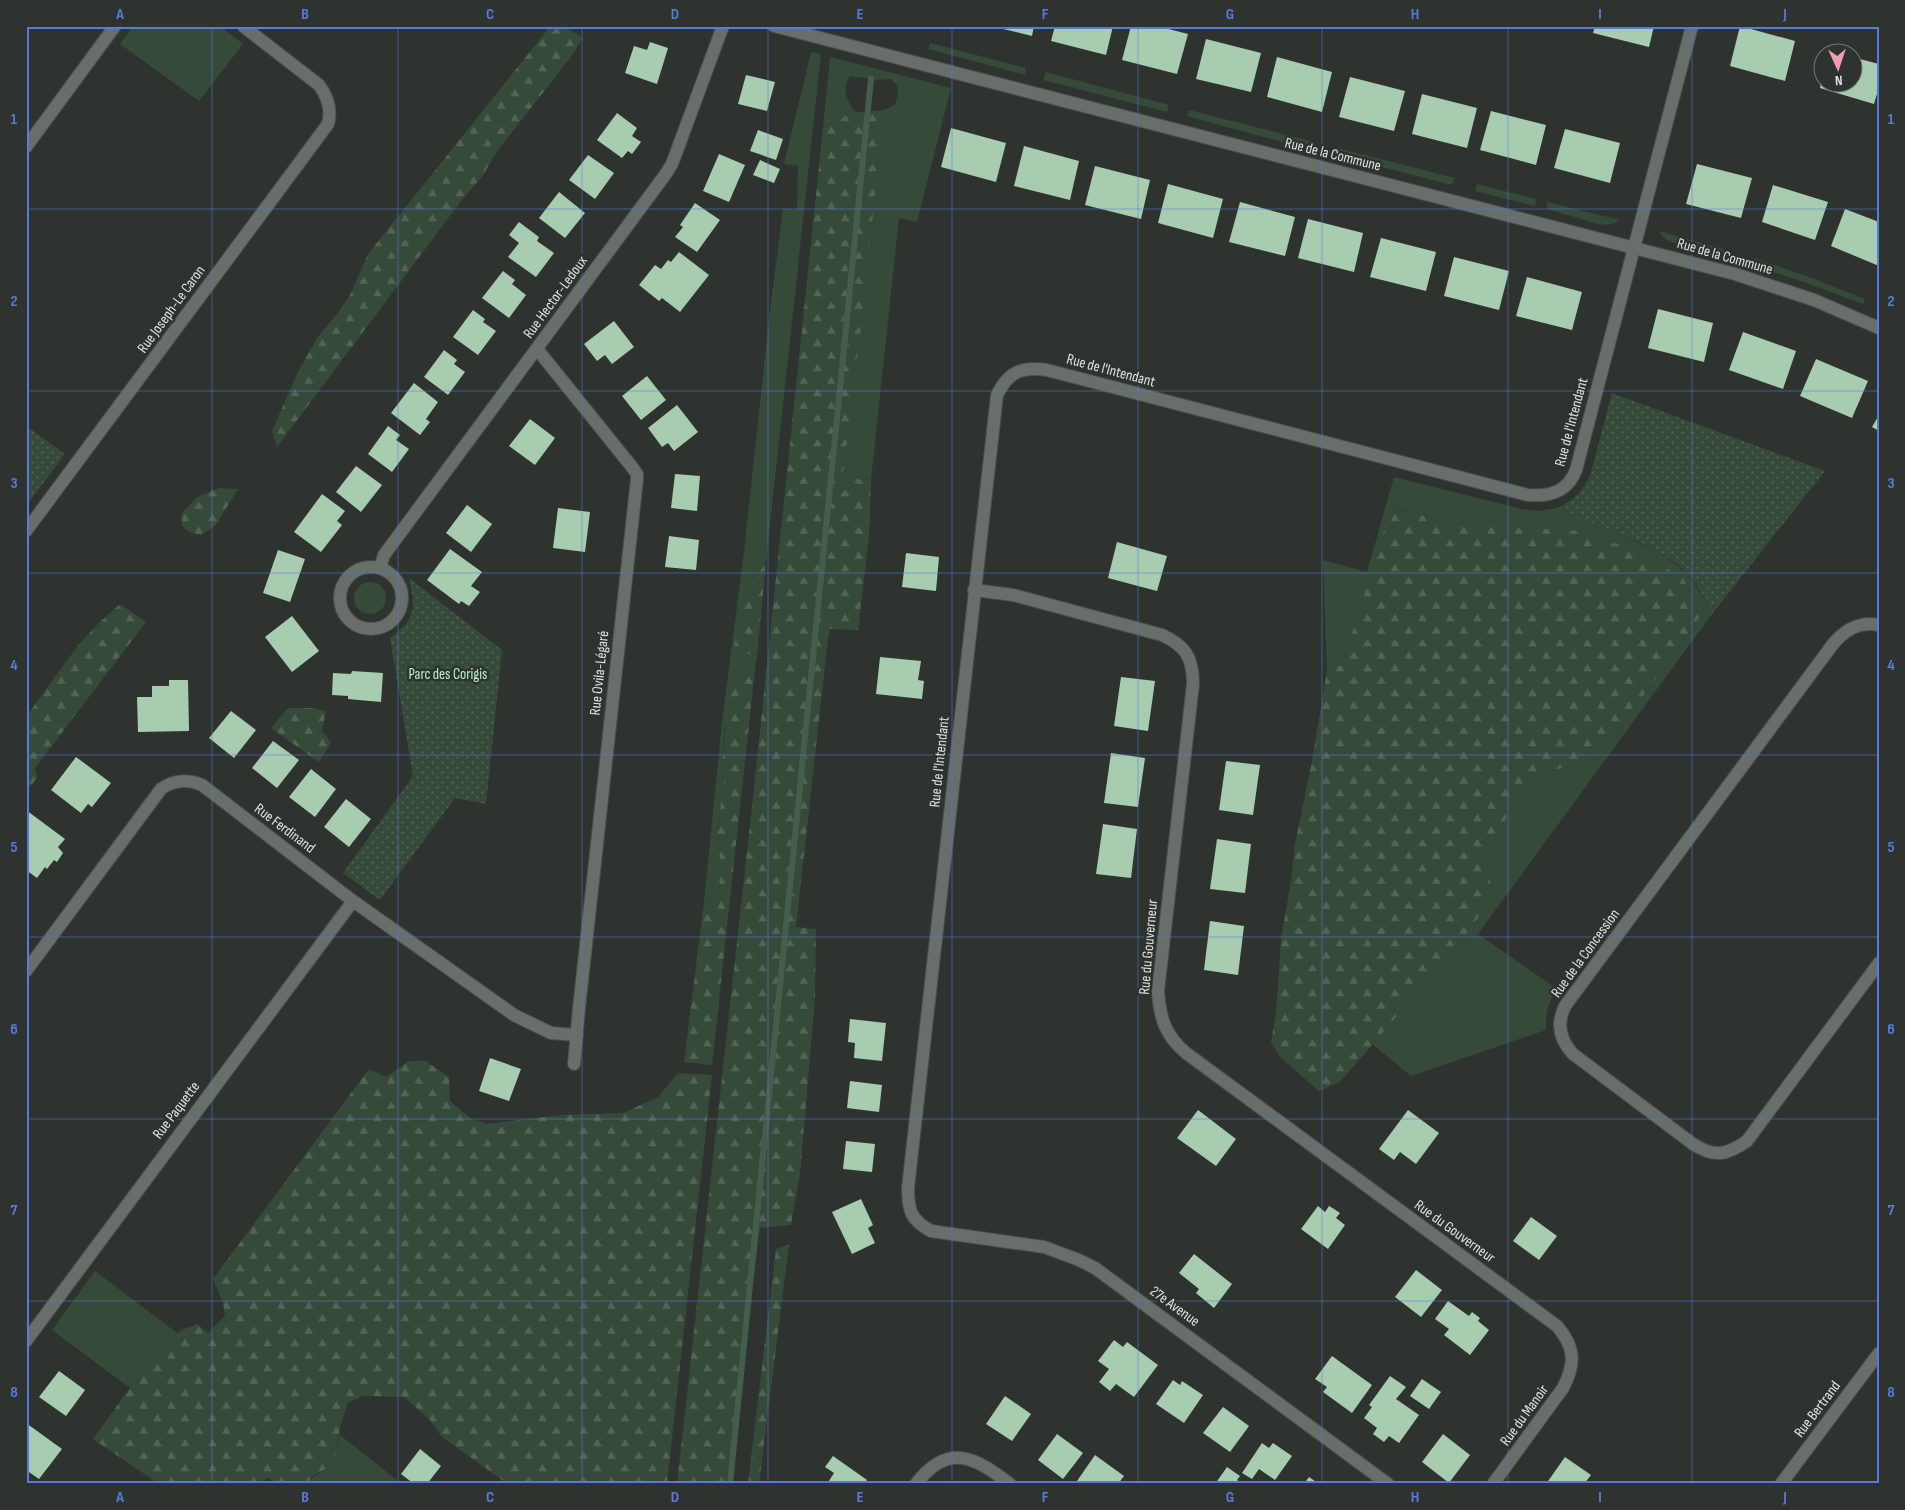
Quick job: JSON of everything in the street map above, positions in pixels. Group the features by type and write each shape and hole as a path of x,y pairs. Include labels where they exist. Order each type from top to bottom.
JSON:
{"street":[{"path":"26,147 115,26"},
{"name":"Rue Joseph-Le Caron","path":"26,531 323,131 330,116 328,102 323,90 313,79 243,26"},
{"name":"Rue Hector-Ledoux","path":"380,568 384,555 672,164 723,26"},
{"name":"Rue de la Commune","path":"774,26 1753,280 1814,300 1879,328"},
{"name":"Rue de l'Intendant","path":"914,1218 910,1210 908,1188 974,590 997,395 1007,379 1014,374 1033,368 1047,370 1528,496 1544,496 1559,492 1573,478 1576,470 1692,26"},
{"name":"Rue Ovila-Légaré","path":"537,349 562,377 637,474 574,1064"},
{"path":"370,566 380,568 389,572 396,579 402,598 400,608 396,617 388,624 379,628 369,629 360,627 350,622 343,614 340,593 343,582 359,568 370,566"},
{"name":"Rue du Gouverneur","path":"974,590 1013,595 1162,635 1180,645 1186,652 1192,663 1193,684 1158,991 1162,1021 1167,1032 1173,1042 1186,1053 1557,1326 1570,1345 1572,1361"},
{"name":"Rue de la Concession","path":"1879,625 1854,627 1843,633 1833,644 1565,1006 1560,1018 1559,1028 1565,1044 1573,1054 1693,1144 1708,1152 1722,1154 1747,1141 1879,963"},
{"name":"Rue Ferdinand","path":"26,971 157,794 165,786 176,782 193,781 202,784 353,900 514,1015 551,1033 577,1035"},
{"name":"Rue Paquette","path":"26,1341 353,900"},
{"name":"27e Avenue","path":"914,1218 931,1231 1044,1247 1095,1268 1388,1484"},
{"name":"Rue Bertrand","path":"1781,1484 1879,1353"},
{"name":"Rue du Manoir","path":"1493,1484 1563,1388 1569,1375 1572,1361"},
{"path":"916,1484 925,1472 935,1464 963,1457 976,1460 1010,1484"}],"green space":[{"path":"133,26 220,26 243,44 199,101 120,44"},
{"path":"563,26 583,38 570,58 495,154 484,174 461,201 277,447 272,431 297,374 317,338 350,295 368,254 549,28"},
{"path":"930,43 1026,68 1025,75 928,49"},
{"path":"811,52 821,54 766,562 757,574 744,653 757,656 755,669 749,669 725,726 722,762 724,782 716,836 720,859 719,895 704,902 722,722 744,552 783,208 797,210 798,166 784,164"},
{"path":"830,57 951,88 917,222 899,218 871,480 857,479 848,490 841,491 884,110 895,105 898,94 897,85 891,79 880,80 850,76 847,81 846,95 856,113 851,113 823,128"},
{"path":"1046,72 1169,105 1167,112 1043,80"},
{"path":"884,110 841,491 848,490 856,479 871,480 869,537 858,630 829,629 796,927 816,929 815,998 800,1174 791,1225 760,1228 728,1484 677,1484 752,807 823,128 851,113"},
{"path":"1189,110 1310,141 1308,149 1187,116"},
{"path":"1333,147 1455,178 1452,185 1331,154"},
{"path":"1477,184 1536,199 1535,206 1475,191"},
{"path":"1547,202 1620,220 1615,223 1598,224 1547,209"},
{"path":"1659,231 1730,251 1728,257 1671,242 1662,236"},
{"path":"1754,258 1865,299 1863,304 1752,265"},
{"path":"1612,393 1825,471 1712,614 1695,583 1675,563 1660,553 1626,536 1557,508 1568,503 1584,486 1590,476"},
{"path":"26,426 65,454 26,506"},
{"path":"1394,477 1522,509 1538,511 1557,508 1605,527 1659,552 1688,574 1712,614 1478,934 1557,989 1548,1009 1546,1030 1411,1076 1372,1044 1465,937 1491,896 1487,859 1502,825 1526,787 1548,772 1596,757 1612,739 1695,625 1700,615 1513,529 1470,526 1392,508 1342,665 1327,670 1323,560 1367,572"},
{"path":"219,488 238,489 216,525 201,535 189,532 182,526 181,514 197,497"},
{"path":"1391,508 1470,526 1584,531 1648,557 1683,578 1700,615 1695,625 1612,739 1596,757 1548,772 1526,787 1502,825 1487,859 1492,896 1465,937 1340,1082 1319,1091 1280,1057 1271,1042 1276,1014 1281,939 1295,844 1312,761 1327,670 1342,665"},
{"path":"766,562 757,656 744,653 734,646 748,588"},
{"name":"Parc des Corigis","path":"409,578 502,650 486,804 455,798 380,900 343,873 413,776 390,638 405,625 412,612 413,598"},
{"path":"370,582 376,583 381,587 385,592 385,604 381,609 376,613 370,614 364,613 359,609 355,604 354,598 355,592 359,587 364,583"},
{"path":"120,604 146,622 35,768 37,778 26,792 26,717 79,644"},
{"path":"749,669 755,669 712,1065 684,1062 704,902 719,895 720,859 716,836 724,782 722,762 731,678"},
{"path":"288,708 312,708 326,711 322,731 331,742 319,762 271,728"},
{"path":"409,1061 426,1061 449,1077 450,1101 470,1118 486,1124 562,1115 623,1113 658,1097 678,1073 712,1075 667,1484 508,1484 442,1437 430,1420 404,1397 363,1396 348,1403 341,1423 336,1453 325,1469 314,1475 306,1484 273,1484 270,1478 253,1484 159,1484 93,1439 162,1344 182,1330 197,1324 208,1333 225,1316 223,1303 213,1279 369,1069 386,1077"},
{"path":"789,1245 759,1484 748,1484 776,1249"},
{"path":"95,1271 177,1333 162,1344 130,1388 52,1330"},
{"path":"340,1435 402,1484 306,1484 325,1468 331,1460 337,1449"}],"building":[{"path":"996,26 1034,26 1032,36 995,27"},
{"path":"1055,26 1113,26 1106,55 1051,41"},
{"path":"1131,26 1157,26 1188,34 1177,74 1122,60"},
{"path":"1595,26 1654,26 1649,47 1593,33"},
{"path":"1740,26 1795,41 1785,81 1730,66"},
{"path":"1206,39 1261,53 1251,92 1196,79"},
{"path":"650,42 668,48 657,84 625,73 634,46 647,50"},
{"path":"1277,57 1332,72 1322,112 1267,97"},
{"path":"1862,60 1879,64 1879,87 1874,104 1834,92 1862,92"},
{"path":"746,75 775,82 767,111 738,104"},
{"path":"1350,77 1405,91 1394,131 1339,117"},
{"path":"1422,94 1477,108 1467,148 1412,134"},
{"path":"1491,111 1546,125 1536,165 1480,150"},
{"path":"617,113 637,128 632,136 641,142 632,154 628,151 622,158 597,140"},
{"path":"951,128 1006,143 996,182 941,167"},
{"path":"1565,129 1620,143 1610,183 1554,168"},
{"path":"758,130 783,139 776,160 750,151"},
{"path":"1024,146 1079,161 1070,200 1014,186"},
{"path":"719,154 745,165 729,202 703,191"},
{"path":"588,155 614,173 595,199 569,180"},
{"path":"760,160 780,169 774,183 753,175"},
{"path":"1697,164 1752,178 1741,218 1686,204"},
{"path":"1095,166 1150,180 1141,219 1085,205"},
{"path":"1168,184 1223,199 1213,238 1158,223"},
{"path":"1773,185 1828,202 1815,240 1762,222"},
{"path":"559,192 585,213 565,238 539,218"},
{"path":"1240,202 1295,217 1285,256 1229,242"},
{"path":"695,203 720,220 697,252 675,237 683,227 680,225"},
{"path":"1845,209 1879,222 1879,266 1831,246"},
{"path":"1308,219 1363,233 1354,272 1298,258"},
{"path":"519,222 539,237 537,241 554,253 536,277 508,257 519,243 509,235"},
{"path":"1381,238 1436,252 1426,291 1370,277"},
{"path":"679,252 709,275 680,312 662,298 659,301 639,285 655,265 661,269 668,260 671,262"},
{"path":"1454,257 1509,271 1499,310 1444,296"},
{"path":"503,271 515,280 512,284 526,295 509,318 482,298"},
{"path":"1527,277 1582,292 1572,330 1516,316"},
{"path":"1658,309 1713,323 1704,362 1648,348"},
{"path":"473,310 485,319 483,322 496,331 478,355 453,337"},
{"path":"614,321 634,347 612,364 605,355 597,361 584,344"},
{"path":"1743,332 1796,351 1783,389 1729,370"},
{"path":"444,350 457,360 454,364 465,372 448,395 424,377"},
{"path":"1816,359 1868,381 1852,418 1800,396"},
{"path":"647,376 666,400 641,420 622,396"},
{"path":"414,383 438,402 426,419 430,422 420,435 391,413"},
{"path":"677,405 698,432 674,451 668,443 662,447 648,428"},
{"path":"1879,415 1879,431 1872,427"},
{"path":"530,419 555,438 535,465 509,446"},
{"path":"388,426 400,435 396,440 409,449 392,472 368,454"},
{"path":"356,466 382,485 361,512 336,492"},
{"path":"675,474 700,476 697,511 671,508"},
{"path":"322,494 345,511 337,521 342,525 321,552 294,532"},
{"path":"467,505 492,524 471,552 446,533"},
{"path":"558,508 590,512 585,552 553,548"},
{"path":"669,536 699,540 696,570 665,567"},
{"path":"1117,542 1167,556 1157,591 1108,578"},
{"path":"450,549 482,572 471,586 480,592 469,606 461,601 459,604 427,580"},
{"path":"278,550 305,559 290,602 263,593"},
{"path":"906,553 939,557 936,591 902,587"},
{"path":"292,616 319,651 292,672 265,637"},
{"path":"880,657 921,661 918,680 924,681 922,699 876,694"},
{"path":"352,671 383,673 381,702 348,699 348,696 332,695 333,673 351,674"},
{"path":"1121,677 1155,681 1148,731 1114,726"},
{"path":"169,680 188,680 189,731 138,732 137,697 152,697 152,686 169,686"},
{"path":"231,711 256,730 234,758 209,738"},
{"path":"273,741 299,760 277,788 252,768"},
{"path":"1111,753 1145,758 1138,807 1104,803"},
{"path":"76,757 111,783 92,807 88,804 81,813 51,790"},
{"path":"1226,761 1260,765 1253,815 1219,810"},
{"path":"311,769 336,789 315,817 289,797"},
{"path":"346,799 371,819 349,847 324,827"},
{"path":"26,810 65,839 58,847 63,853 57,862 54,860 47,869 45,867 37,878 26,870"},
{"path":"1103,824 1137,829 1131,878 1096,874"},
{"path":"1217,839 1251,844 1245,893 1210,889"},
{"path":"1210,921 1244,926 1238,975 1204,970"},
{"path":"850,1019 886,1023 882,1061 854,1058 855,1043 848,1042"},
{"path":"490,1058 521,1069 509,1101 479,1091"},
{"path":"850,1081 882,1085 879,1112 847,1108"},
{"path":"1198,1110 1236,1139 1216,1166 1177,1138"},
{"path":"1408,1110 1439,1133 1416,1164 1400,1152 1394,1160 1379,1149"},
{"path":"846,1141 875,1144 872,1172 843,1169"},
{"path":"861,1199 873,1225 868,1228 875,1243 852,1254 832,1212"},
{"path":"1318,1206 1325,1212 1329,1206 1340,1213 1336,1218 1345,1225 1328,1249 1301,1229"},
{"path":"1531,1217 1557,1236 1539,1260 1513,1241"},
{"path":"1194,1254 1232,1284 1214,1308 1196,1293 1199,1289 1179,1273"},
{"path":"1416,1270 1442,1290 1421,1317 1395,1297"},
{"path":"1448,1301 1469,1316 1472,1312 1480,1318 1478,1321 1489,1330 1470,1355 1444,1335 1449,1329 1435,1319"},
{"path":"1114,1340 1123,1347 1127,1342 1158,1365 1134,1397 1116,1384 1110,1391 1099,1382 1109,1369 1098,1361"},
{"path":"1332,1356 1372,1385 1352,1413 1323,1392 1327,1387 1315,1379"},
{"path":"59,1371 85,1390 66,1416 39,1397"},
{"path":"1390,1376 1406,1387 1396,1399 1419,1415 1399,1443 1389,1436 1384,1442 1373,1434 1377,1428 1364,1418 1372,1407 1369,1405"},
{"path":"1422,1379 1441,1392 1429,1409 1410,1396"},
{"path":"1173,1380 1180,1385 1182,1381 1203,1395 1184,1423 1156,1404"},
{"path":"1005,1396 1031,1414 1012,1441 986,1424"},
{"path":"1223,1407 1249,1426 1230,1452 1203,1433"},
{"path":"26,1423 62,1449 39,1479 26,1470"},
{"path":"1057,1434 1083,1453 1063,1479 1038,1460"},
{"path":"1443,1434 1470,1455 1449,1483 1422,1462"},
{"path":"1262,1443 1269,1448 1273,1443 1292,1456 1275,1480 1259,1469 1252,1479 1242,1473"},
{"path":"420,1449 441,1466 427,1484 414,1484 401,1474"},
{"path":"1095,1455 1124,1476 1118,1484 1081,1484 1077,1481"},
{"path":"833,1456 867,1480 864,1484 827,1484 834,1473 825,1467"},
{"path":"1565,1457 1591,1475 1584,1484 1546,1484"},
{"path":"1227,1467 1240,1476 1237,1480 1242,1484 1215,1484"},
{"path":"1309,1477 1319,1484 1304,1484"}],"waterway":[{"path":"730,1484 871,79"}]}
